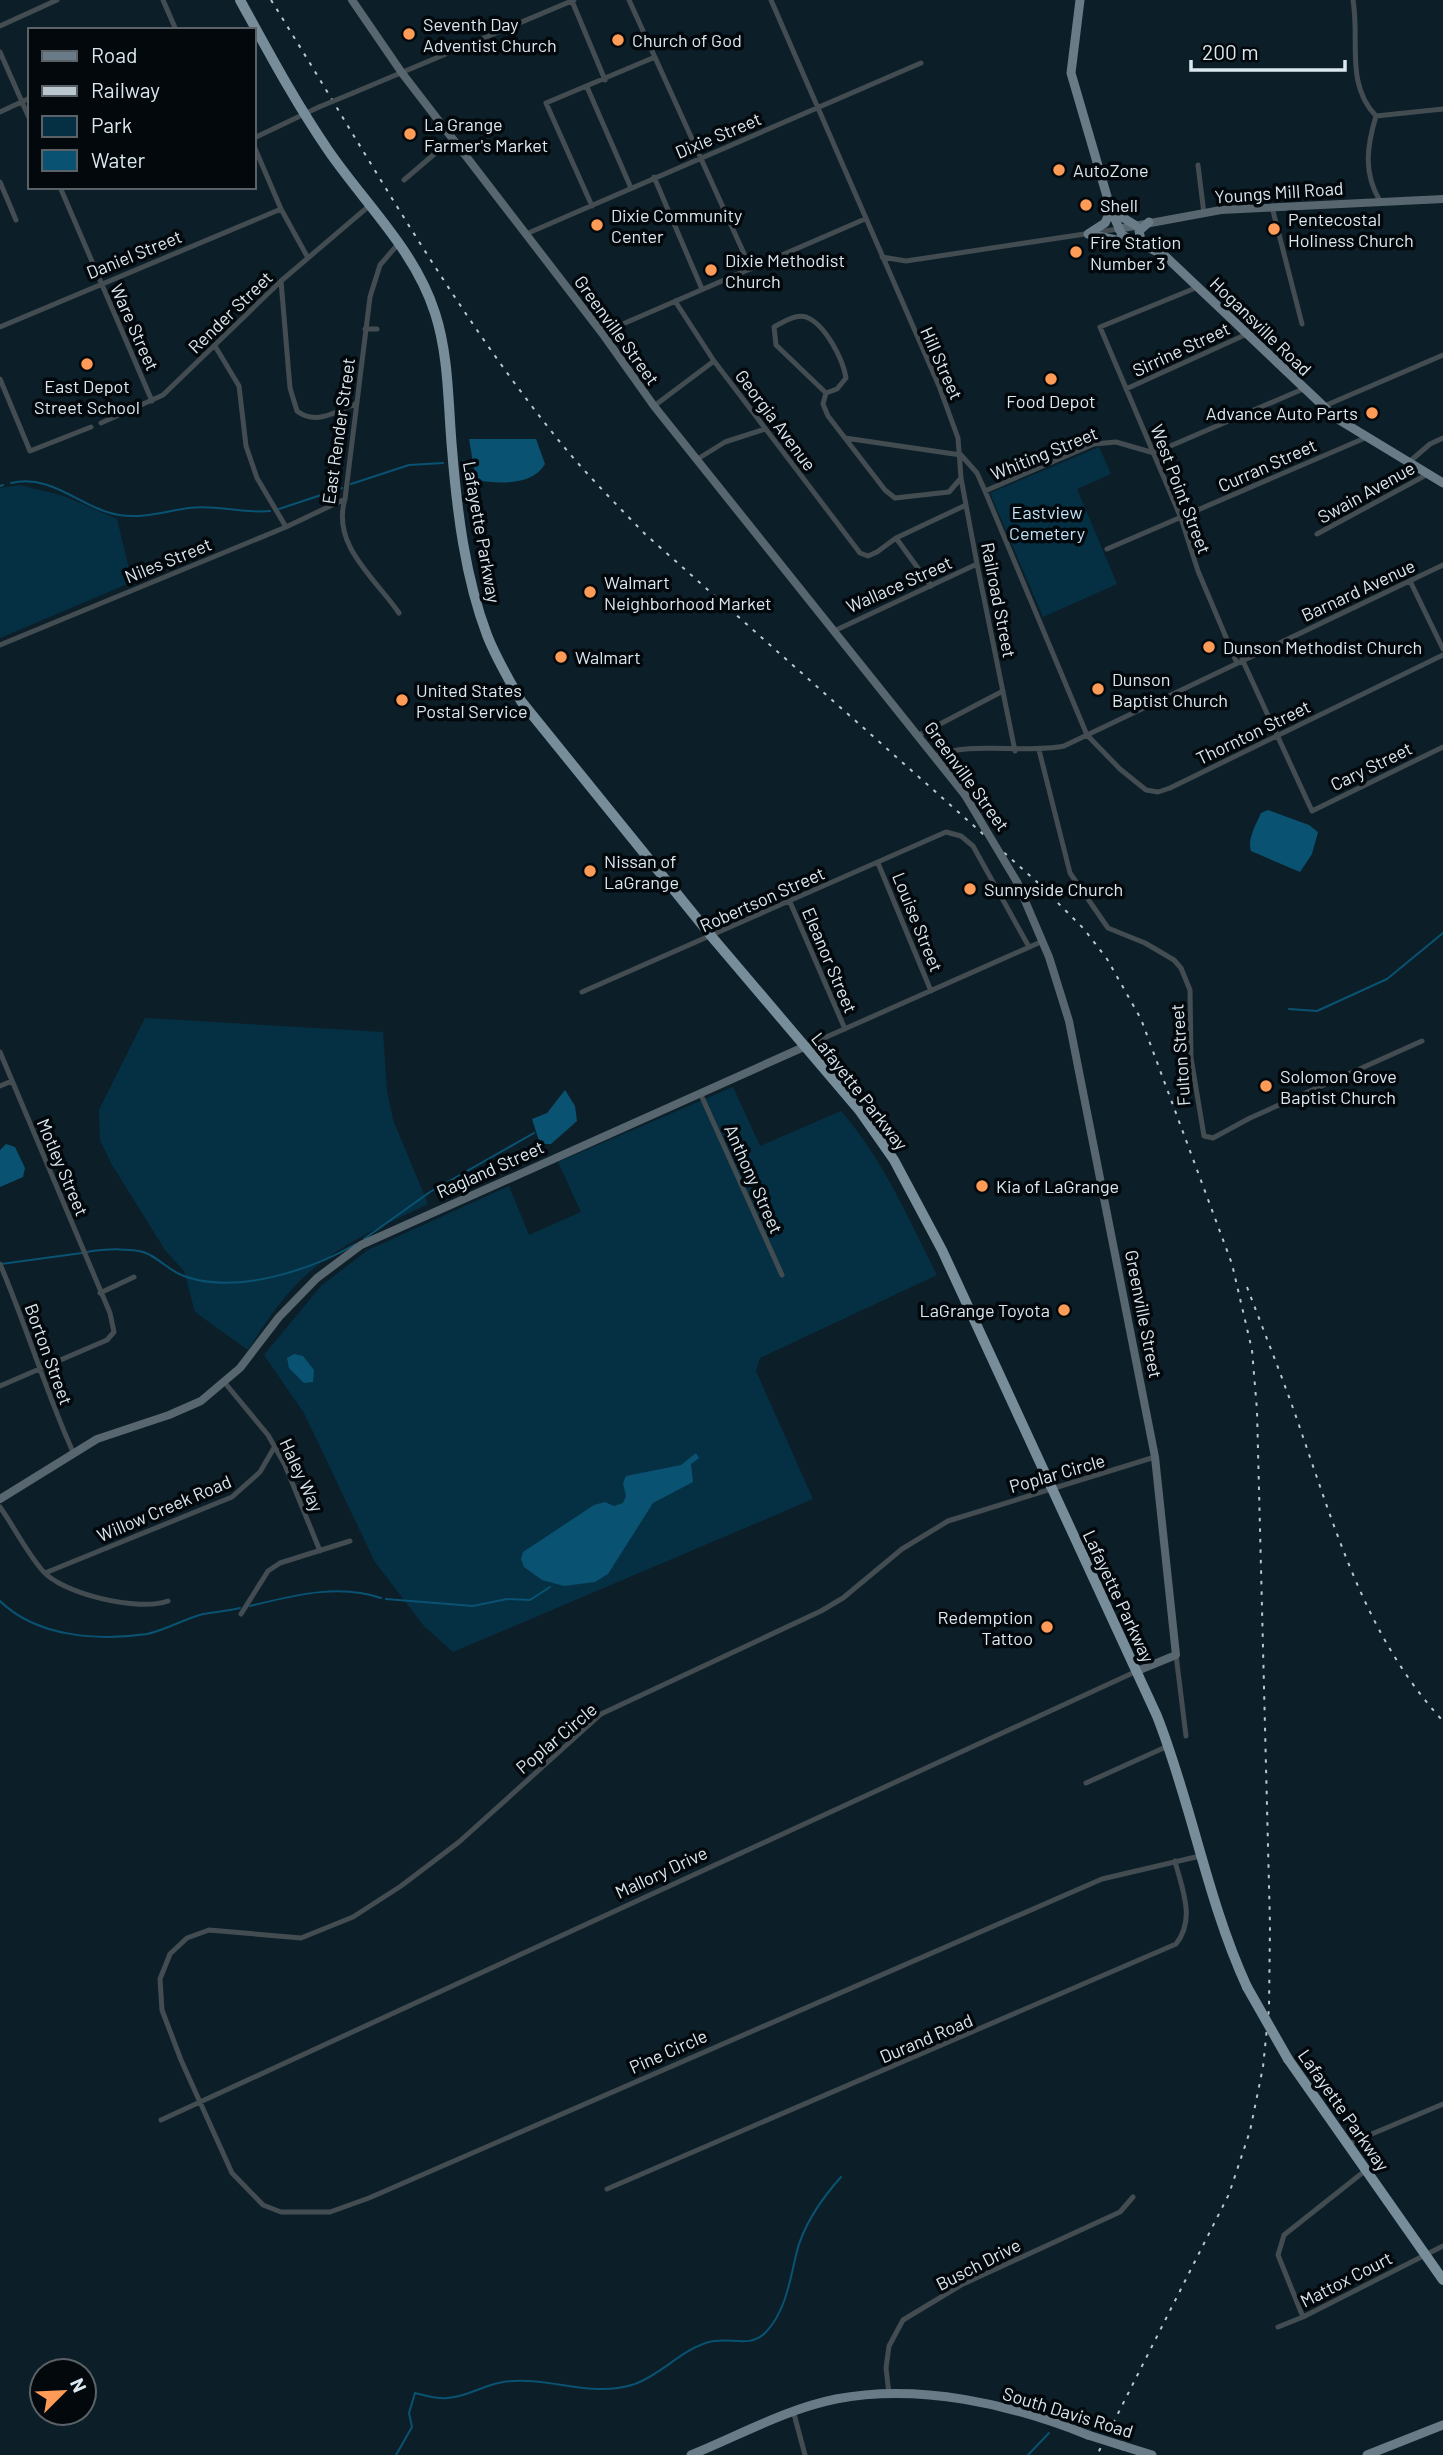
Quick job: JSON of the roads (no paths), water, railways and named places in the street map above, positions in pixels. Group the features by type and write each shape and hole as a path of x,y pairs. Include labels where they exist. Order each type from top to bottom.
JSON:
{"highway":[{"name":"Lafayette Parkway","path":"240,0 256,28"},
{"name":"Lafayette Parkway","path":"256,28 304,114 419,273 442,337 458,509 474,597 488,638 521,701 712,937 859,1110 905,1178 942,1250 1137,1671 1168,1746 1219,1917 1247,1987 1288,2059 1443,2280"}],"main road":[{"path":"1080,0 1072,39 1071,73 1118,229"},
{"path":"1111,210 1135,225"},
{"path":"1088,234 1105,222 1111,210"},
{"path":"1088,234 1142,244 1139,231 1149,222"},
{"name":"Hogansville Road","path":"1118,229 1164,255 1322,407 1365,438 1443,483"},
{"name":"South Davis Road","path":"691,2455 833,2400 889,2394 988,2404 1049,2419 1088,2435 1152,2455"},
{"path":"1367,2455 1443,2425"}],"street":[{"path":"0,26 57,0"},
{"path":"163,0 175,28"},
{"name":"Greenville Street","path":"352,0 402,73 602,333 654,406 936,756 965,795 1017,882 1043,941 1064,1000 1075,1047 1155,1457 1186,1736"},
{"path":"629,0 751,268"},
{"name":"Hill Street","path":"771,0 943,398 961,455 977,473 1087,735"},
{"path":"1353,0 1355,70 1359,92 1376,116"},
{"path":"256,137 319,107 573,1 606,80"},
{"path":"0,52 28,116"},
{"path":"592,206 546,103 606,80 655,57"},
{"name":"Dixie Street","path":"526,234 921,63"},
{"path":"587,87 631,188"},
{"path":"0,112 28,99"},
{"path":"1376,116 1443,109"},
{"path":"1376,116 1367,147 1368,171 1380,201"},
{"path":"404,180 452,139"},
{"path":"256,151 281,209 308,258"},
{"path":"1198,165 1204,214"},
{"path":"654,177 702,289"},
{"path":"0,183 16,220"},
{"name":"Ware Street","path":"61,189 152,401"},
{"name":"Youngs Mill Road","path":"1118,229 1204,214 1272,207 1443,199"},
{"name":"Render Street","path":"102,423 152,401 215,346 281,281 369,206"},
{"path":"1272,207 1302,324"},
{"name":"Daniel Street","path":"0,327 281,209"},
{"path":"602,333 865,219"},
{"path":"882,257 906,261 1118,229"},
{"name":"East Render Street","path":"399,243 380,265 375,277 365,329 345,499 340,516 350,549 399,613"},
{"path":"281,281 290,388 297,411 311,419 330,415 357,402"},
{"name":"West Point Street","path":"1198,287 1100,327 1181,518 1198,571 1312,810"},
{"name":"Georgia Avenue","path":"675,301 714,361 860,553 868,556 896,538"},
{"path":"807,317 822,330 839,358 846,378 837,389 826,393 776,345 774,327 807,317"},
{"path":"365,329 376,328"},
{"name":"Sirrine Street","path":"1126,389 1247,334"},
{"path":"215,346 239,386 246,446 257,478 286,527"},
{"path":"1322,407 1443,355"},
{"path":"654,406 714,361"},
{"path":"0,379 30,451 91,428"},
{"path":"1154,453 1303,389"},
{"path":"826,393 823,404 828,416 895,498 949,492 966,502"},
{"path":"696,460 724,442 765,429"},
{"path":"845,438 961,455"},
{"name":"Curran Street","path":"1107,549 1365,438"},
{"path":"1408,463 1430,444 1443,438"},
{"name":"Whiting Street","path":"985,491 1094,444 1116,442 1154,453"},
{"name":"Railroad Street","path":"961,455 961,478 1015,751"},
{"name":"Swain Avenue","path":"1317,534 1427,474"},
{"path":"949,492 961,478"},
{"name":"Niles Street","path":"0,645 286,527 345,499"},
{"path":"931,586 896,538 966,502"},
{"name":"Wallace Street","path":"834,631 977,564"},
{"name":"Barnard Avenue","path":"936,756 949,751 1039,750 1064,746 1239,660 1443,565"},
{"path":"1410,581 1443,649"},
{"name":"Thornton Street","path":"1087,735 1120,769 1152,792 1170,788 1443,655"},
{"path":"919,735 1003,691"},
{"name":"Cary Street","path":"1312,810 1443,747"},
{"name":"Fulton Street","path":"1039,750 1070,873 1108,928 1145,943 1174,960 1181,968 1190,990 1191,1058 1203,1136 1213,1138 1250,1118 1422,1041"},
{"name":"Robertson Street","path":"582,992 712,937 942,832 953,833 973,846 1029,947"},
{"name":"Louise Street","path":"878,863 931,991"},
{"name":"Eleanor Street","path":"790,902 845,1029"},
{"name":"Ragland Street","path":"0,1499 97,1439 190,1406 225,1383 317,1278 361,1245 1043,941"},
{"name":"Motley Street","path":"0,1052 114,1325 112,1337 38,1369"},
{"path":"0,1087 12,1081"},
{"name":"Anthony Street","path":"701,1095 782,1275"},
{"name":"Borton Street","path":"0,1264 37,1356 38,1369 73,1452"},
{"path":"100,1293 134,1278"},
{"path":"0,1386 38,1369"},
{"name":"Haley Way","path":"225,1383 275,1446 320,1551"},
{"name":"Willow Creek Road","path":"45,1573 232,1497 260,1472 275,1446"},
{"name":"Poplar Circle","path":"201,2100 181,2060 159,1995 160,1979 166,1960 181,1942 201,1931 216,1929 301,1938 353,1917 401,1886 459,1842 601,1714 821,1611 843,1598 902,1549 948,1521 1155,1457"},
{"path":"0,1507 45,1573 62,1586 102,1599 159,1605 168,1601"},
{"path":"241,1614 268,1571 280,1563 350,1541"},
{"name":"Mallory Drive","path":"161,2120 1176,1655"},
{"path":"1086,1783 1168,1746"},
{"name":"Pine Circle","path":"201,2100 232,2173 262,2205 281,2212 330,2212 371,2197 1102,1879 1200,1856"},
{"name":"Durand Road","path":"607,2189 1176,1944 1184,1931 1187,1916 1175,1861"},
{"path":"1348,2144 1443,2104"},
{"path":"1303,2318 1278,2255 1284,2235 1366,2170"},
{"name":"Busch Drive","path":"889,2394 886,2368 889,2346 903,2320 961,2285 1120,2213 1133,2197"},
{"name":"Mattox Court","path":"1278,2327 1303,2318 1443,2246"},
{"path":"794,2414 805,2455"}],"water":[{"path":"469,439 536,439 545,464 539,471 523,480 476,480"},
{"path":"1268,810 1309,825 1318,832 1312,854 1300,872 1251,851 1250,842 1255,827 1261,813"},
{"path":"565,1090 575,1106 577,1121 551,1144 540,1144 532,1119 547,1113"},
{"path":"6,1144 15,1147 25,1168 23,1177 0,1187 0,1150"},
{"path":"294,1354 303,1356 314,1370 313,1382 304,1383 289,1368 287,1358"},
{"path":"696,1453 699,1458 691,1464 693,1482 653,1503 608,1574 595,1582 564,1586 542,1580 524,1567 521,1559 523,1552 594,1505 605,1502 614,1506 623,1503 626,1496 623,1483 626,1476 681,1465"}],"waterway":[{"path":"463,461 472,461"},
{"path":"351,484 409,465 443,463"},
{"path":"11,483 40,483 105,511 128,516 199,507 270,511"},
{"path":"279,509 342,488"},
{"path":"1289,1009 1317,1011 1387,979 1443,933"},
{"path":"364,1239 430,1192 534,1133"},
{"path":"87,1252 144,1252 182,1275 207,1282 229,1283 274,1277 318,1263 356,1244"},
{"path":"1,1264 82,1253"},
{"path":"386,1599 473,1606 507,1599 530,1600 550,1587"},
{"path":"250,1606 332,1591 381,1598"},
{"path":"0,1601 15,1613 50,1629 69,1634 108,1637 147,1634 203,1614 240,1608"},
{"path":"396,2455 412,2427 409,2413 415,2393 449,2398 503,2382 520,2381 586,2388 619,2388 645,2380 689,2351 709,2342 759,2338 772,2325 782,2306 799,2244 808,2224 841,2177"},
{"path":"1028,2455 1049,2433"}],"railway":[{"path":"271,0 440,275 513,381 574,458 645,534 1036,881 1084,929 1107,959 1141,1019 1232,1264 1252,1350 1257,1410 1270,1925 1269,2008 1263,2067 1250,2131 1229,2194 1097,2455"},
{"path":"1247,1287 1358,1587 1395,1657 1417,1690 1443,1721"}],"place":[{"name":"Seventh Day Adventist Church","path":"409,34"},
{"name":"Church of God","path":"618,40"},
{"name":"La Grange Farmer's Market","path":"410,134"},
{"name":"AutoZone","path":"1059,170"},
{"name":"Shell","path":"1086,205"},
{"name":"Dixie Community Center","path":"597,225"},
{"name":"Pentecostal Holiness Church","path":"1274,229"},
{"name":"Fire Station Number 3","path":"1076,252"},
{"name":"Dixie Methodist Church","path":"711,270"},
{"name":"East Depot Street School","path":"87,364"},
{"name":"Food Depot","path":"1051,379"},
{"name":"Advance Auto Parts","path":"1372,413"},
{"name":"Walmart Neighborhood Market","path":"590,592"},
{"name":"Dunson Methodist Church","path":"1209,647"},
{"name":"Walmart","path":"561,657"},
{"name":"Dunson Baptist Church","path":"1098,689"},
{"name":"United States Postal Service","path":"402,700"},
{"name":"Nissan of LaGrange","path":"590,871"},
{"name":"Sunnyside Church","path":"970,889"},
{"name":"Solomon Grove Baptist Church","path":"1266,1086"},
{"name":"Kia of LaGrange","path":"982,1186"},
{"name":"LaGrange Toyota","path":"1064,1310"},
{"name":"Redemption Tattoo","path":"1047,1627"}],"park label":[{"name":"Eastview Cemetery","path":"1047,522"}]}
